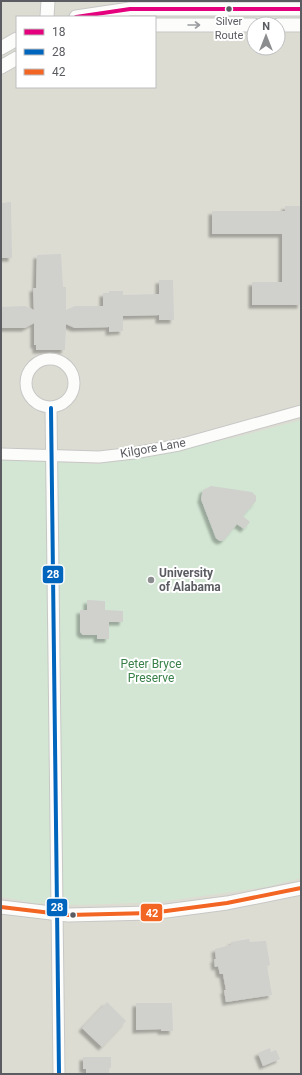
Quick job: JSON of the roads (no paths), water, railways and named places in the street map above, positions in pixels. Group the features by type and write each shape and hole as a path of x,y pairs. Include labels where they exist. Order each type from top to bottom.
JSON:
{"street":[{"path":"47,16 48,1"},
{"path":"83,16 130,9 301,9"},
{"path":"156,26 246,25"},
{"path":"286,25 301,25"},
{"path":"1,48 16,39"},
{"path":"1,67 16,59"},
{"path":"47,359 63,363 69,368 75,384 70,398 58,407 51,408 43,407 35,403 29,397 25,381 32,366 39,361 47,359"},
{"path":"51,408 60,1074"},
{"name":"Kilgore Lane","path":"1,454 99,457 166,448 301,411"},
{"path":"1,907 58,914 108,915 151,913 226,903 301,888"}],"place":[{"name":"Silver Route","path":"229,9"},
{"name":"University of Alabama","path":"151,580"}],"park label":[{"name":"Peter Bryce Preserve","path":"151,671"}]}
